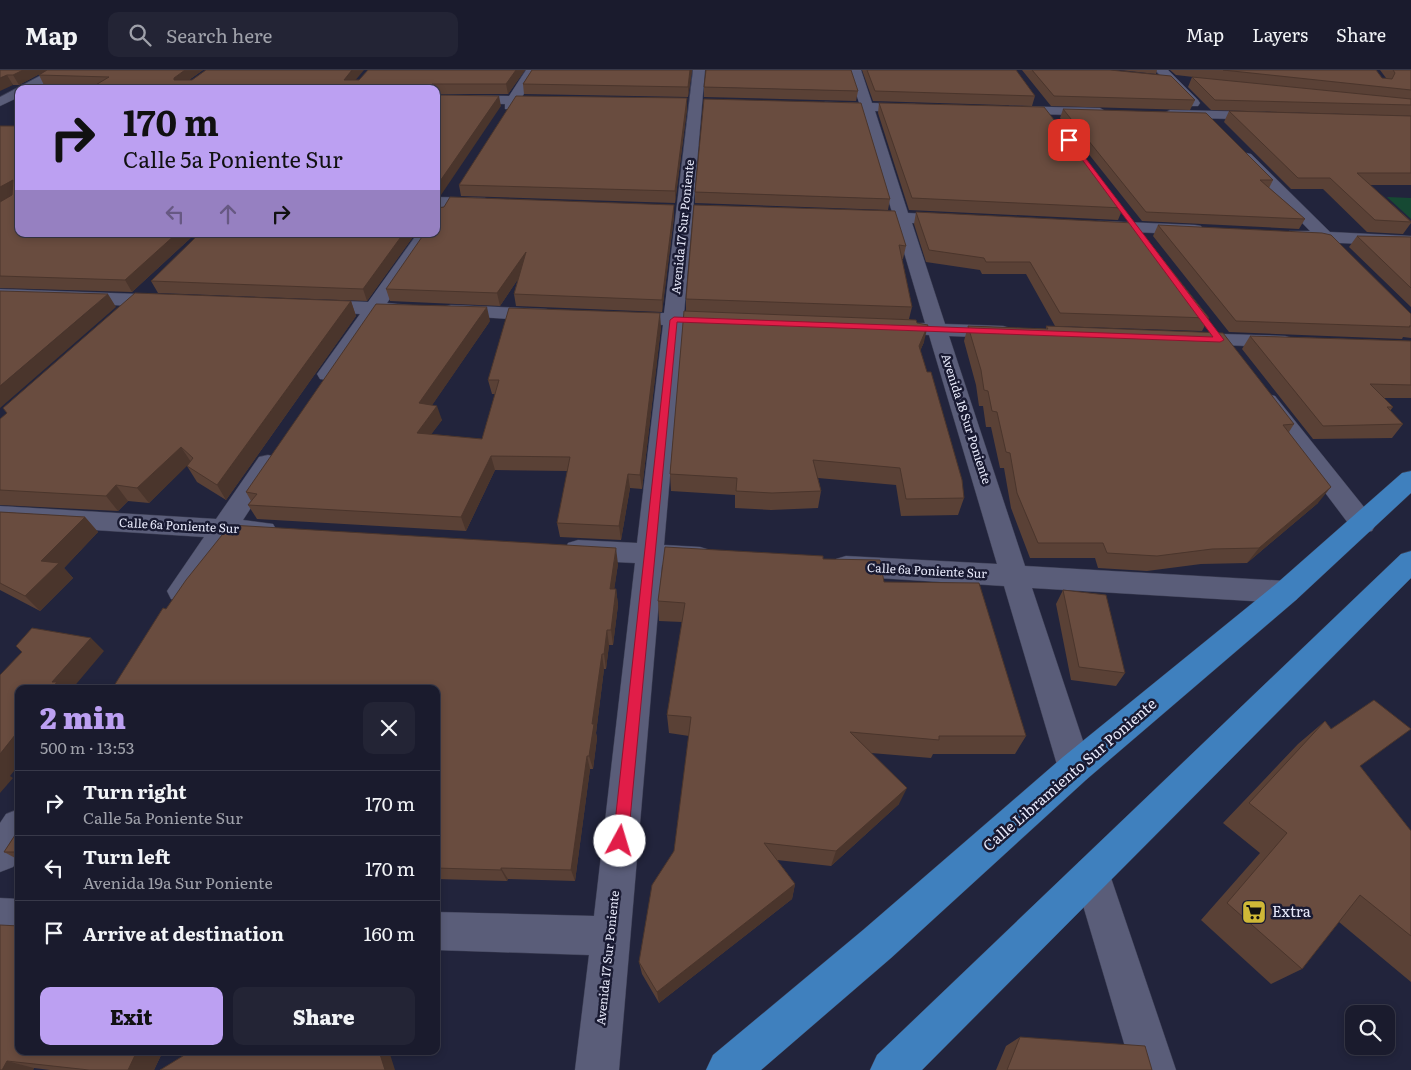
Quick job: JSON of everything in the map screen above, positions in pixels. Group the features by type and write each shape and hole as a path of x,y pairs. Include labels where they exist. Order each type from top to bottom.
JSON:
{"main road":[{"name":"Calle Libramiento Sur Poniente","path":"728,1070 876,944 1075,768 1286,592 1411,479"},
{"path":"892,1070 1411,561"}],"street":[{"path":"32,85 60,70"},
{"path":"503,116 532,70"},
{"name":"Avenida 17 Sur Poniente","path":"597,1070 699,70"},
{"name":"Avenida 18 Sur Poniente","path":"856,70 1075,768"},
{"path":"1161,76 1190,82"},
{"path":"1161,76 1217,128"},
{"path":"1030,90 1059,126"},
{"path":"0,91 15,92"},
{"path":"0,102 15,94"},
{"path":"440,100 561,102"},
{"path":"810,105 927,108"},
{"path":"997,110 1115,112"},
{"path":"1155,113 1283,117"},
{"path":"1238,148 1340,251"},
{"path":"442,202 458,186"},
{"path":"442,202 497,204"},
{"path":"1124,212 1153,250"},
{"path":"843,216 970,220"},
{"path":"1087,225 1212,231"},
{"path":"1278,234 1411,241"},
{"path":"317,390 423,237"},
{"path":"116,319 158,280"},
{"path":"0,295 186,302"},
{"path":"294,306 567,316"},
{"path":"606,317 742,322"},
{"path":"869,327 1025,332"},
{"path":"1171,338 1306,343"},
{"path":"1256,386 1363,524"},
{"path":"168,608 278,447"},
{"name":"Calle 6a Poniente Sur","path":"0,515 293,532"},
{"path":"551,548 720,558"},
{"name":"Calle 6a Poniente Sur","path":"818,564 1286,592"},
{"path":"0,854 15,832"},
{"path":"1092,875 1154,1070"},
{"path":"0,917 15,918"},
{"path":"440,931 610,936"}],"green space":[{"path":"1387,197 1411,198 1411,219"}],"building":[{"path":"0,70 23,70 0,78"},
{"path":"47,70 185,70 174,80 192,80 206,70 352,70 344,80 359,80 368,70 516,70 506,84 432,85 96,85 109,77 39,75"},
{"path":"532,70 690,70 688,87 523,84"},
{"path":"706,70 851,70 858,91 704,87"},
{"path":"867,70 1016,70 1035,96 875,91"},
{"path":"1032,70 1110,70 1171,76 1195,100 1054,96"},
{"path":"1223,70 1376,70 1382,78 1392,79 1395,73 1393,70 1411,70 1411,90"},
{"path":"1192,77 1411,99 1411,105 1215,100"},
{"path":"440,95 499,96 440,181"},
{"path":"516,96 687,98 675,191 459,185"},
{"path":"704,99 861,103 890,199 695,192"},
{"path":"879,103 1044,107 1123,208 912,198"},
{"path":"1063,109 1206,113 1273,180 1260,180 1305,219 1146,212"},
{"path":"1229,111 1411,116 1411,173 1357,173 1411,222 1375,220 1330,178 1298,178"},
{"path":"0,126 15,126 15,237 173,237 125,280 0,276 0,202 12,195 13,180 0,187"},
{"path":"450,197 674,205 662,300 514,294 526,252 497,293 386,289 422,237 440,237 440,208 444,207"},
{"path":"694,205 895,211 906,246 899,245 912,307 686,299"},
{"path":"916,212 1134,223 1209,318 1060,313 1030,262 986,262 984,258 929,250"},
{"path":"1158,225 1331,235 1411,314 1411,326 1236,321"},
{"path":"1357,236 1411,237 1411,288"},
{"path":"196,237 401,237 363,289 151,281"},
{"path":"0,291 108,294 0,386"},
{"path":"135,293 351,301 217,485 187,466 193,458 181,447 137,488 116,485 106,496 0,490 0,419 7,413 3,408"},
{"path":"376,304 487,307 419,403 437,406 417,433 482,439 499,380 488,380 509,308 660,313 640,475 628,474 619,526 557,523 570,457 491,456 461,517 248,505 257,494 246,492"},
{"path":"684,311 916,320 917,323 928,325 919,346 927,372 931,372 962,480 964,498 906,499 900,468 813,460 821,491 772,493 736,491 737,478 670,474"},
{"path":"968,326 1048,329 1046,326 1223,333 1294,424 1283,425 1331,487 1259,548 1212,549 1157,556 1107,553 1103,543 1038,543 1017,493 1010,453 1006,452 997,412 992,411 988,391 984,390 981,370"},
{"path":"1250,336 1411,341 1411,385 1370,384 1393,407 1387,407 1403,424 1323,426"},
{"path":"0,512 85,517 41,561 59,563 25,596 0,583"},
{"path":"230,525 616,548 610,589 616,589 611,630 607,630 604,654 602,654 592,724 594,724 589,756 587,756 571,870 440,868 440,685 115,685 163,608 166,609 186,580"},
{"path":"665,547 823,556 823,559 880,560 884,582 979,583 1026,736 939,736 939,740 850,732 907,788 836,851 764,843 795,884 657,992 639,962 652,885 674,851 691,717 667,715 685,603 658,601"},
{"path":"1063,590 1106,595 1125,673 1079,667"},
{"path":"32,628 91,638 52,682 57,682 54,685 15,685 15,735 0,754 0,675 22,652 16,646"},
{"path":"1374,700 1411,729 1360,766 1411,831 1411,936 1360,895 1302,969 1227,903 1287,833 1249,803 1325,721 1331,729"},
{"path":"15,835 15,852 4,852"},
{"path":"0,925 15,926 15,1055 135,1055 128,1070 89,1070 7,1061 2,1070 0,1070"},
{"path":"1020,1037 1145,1046 1152,1070 1007,1070"},
{"path":"184,1055 380,1055 385,1070 160,1070"}],"place":[{"name":"Extra","path":"1254,912"}],"route":[{"path":"620,841 674,320 1220,340 1069,140"}]}
